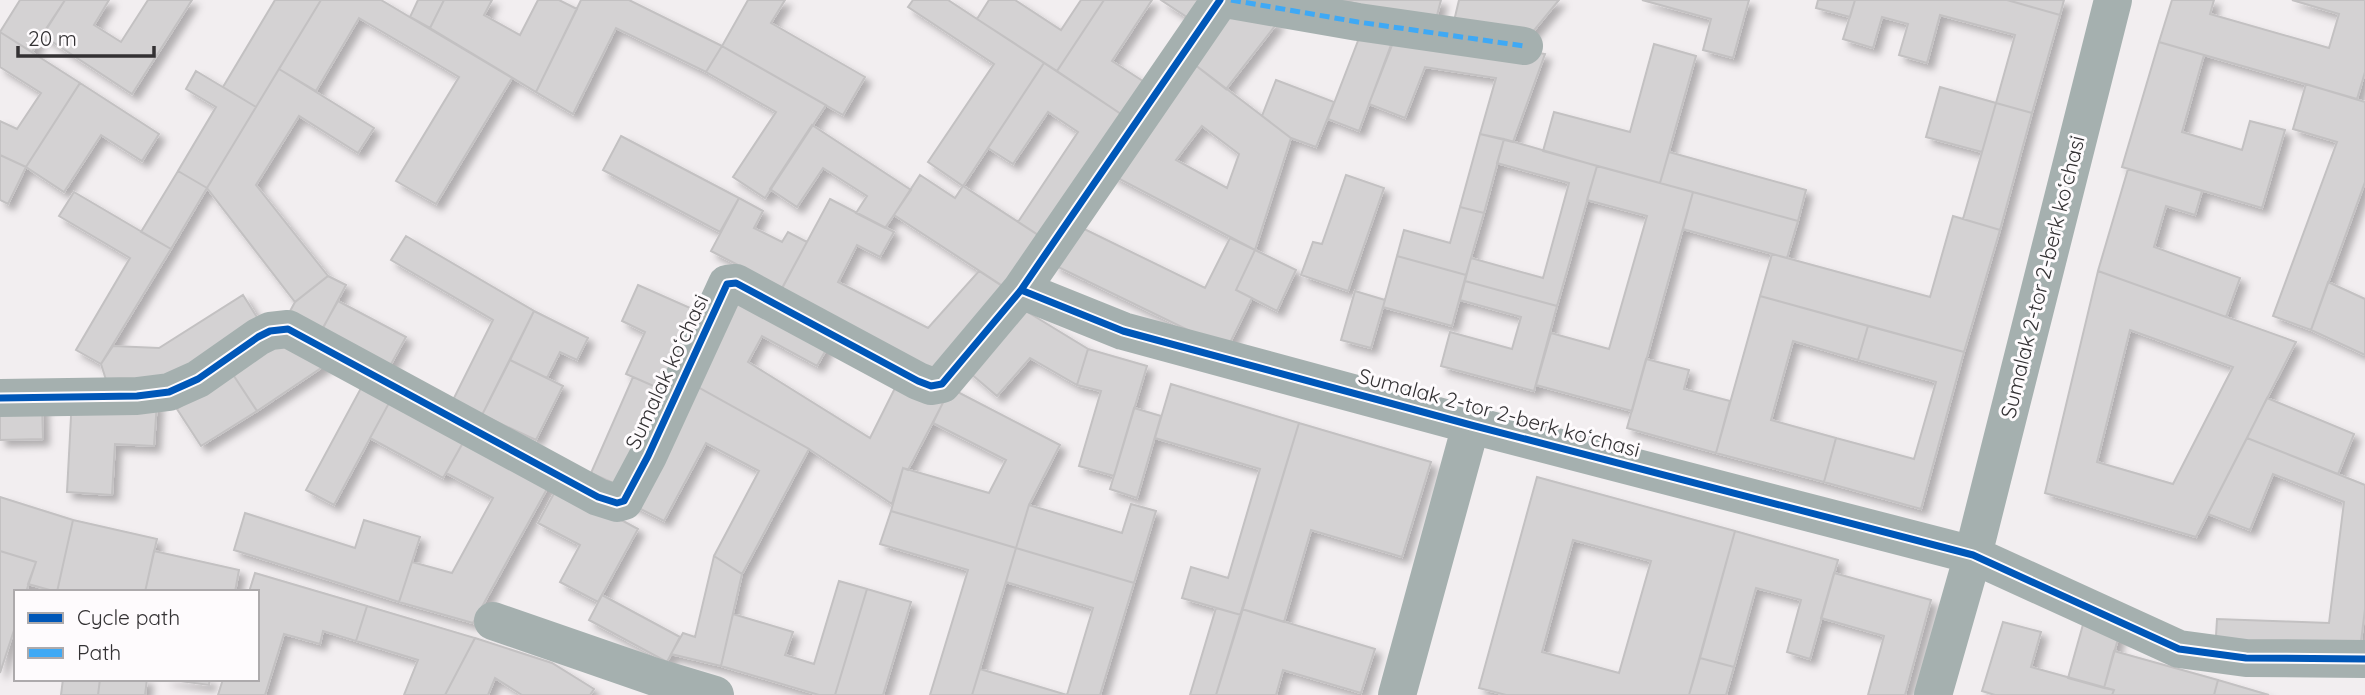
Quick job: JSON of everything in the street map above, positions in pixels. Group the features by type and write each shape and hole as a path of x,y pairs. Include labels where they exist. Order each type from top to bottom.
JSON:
{"street":[{"name":"Sumalak koʻchasi","path":"0,398 137,396 169,392 198,379 258,337 270,331 288,329 598,497 617,503 624,501 648,457 727,284 736,283 931,386 942,384 1021,290 1220,0"},
{"path":"1231,0 1524,46"},
{"name":"Sumalak 2-tor 2-berk koʻchasi","path":"1933,695 1973,555 2113,0"},
{"name":"Sumalak 2-tor 2-berk koʻchasi","path":"1021,290 1123,331 1471,425 1973,555"},
{"name":"Sumalak 2-tor 2-berk koʻchasi","path":"1397,695 1471,425"},
{"path":"1973,555 2179,649 2246,658 2365,659"},
{"path":"493,621 715,695"}],"building":[{"path":"20,0 65,0 32,52 0,32"},
{"path":"65,0 109,0 94,25 121,42 148,0 192,0 132,94 42,35"},
{"path":"275,0 321,0 256,107 223,87"},
{"path":"321,0 381,0 512,78 436,204 396,181 459,77 359,18 316,91 279,69"},
{"path":"418,0 444,0 430,28 410,17"},
{"path":"444,0 492,0 484,15 520,35 538,0 559,0 577,9 536,92 430,28"},
{"path":"581,0 629,0 722,46 706,72 616,28 573,114 536,92"},
{"path":"748,0 785,0 771,23 865,77 843,115 722,46"},
{"path":"913,0 948,0 1044,63 963,186 928,162 994,64 908,7"},
{"path":"989,0 1015,0 1061,30 1081,0 1104,0 1057,71 977,19"},
{"path":"1104,0 1152,0 1112,61 1152,87 1130,120 1057,71"},
{"path":"1161,0 1215,0 1199,25"},
{"path":"1342,0 1441,0 1435,23"},
{"path":"1459,0 1559,0 1527,39 1454,21"},
{"path":"1642,0 1749,0 1733,58 1703,50 1711,19"},
{"path":"1818,0 1855,0 1850,17 1816,8"},
{"path":"1855,0 2007,0 2060,15 2032,113 1996,103 2015,35 1940,15 1927,63 1899,55 1908,24 1882,17 1873,48 1843,39"},
{"path":"2007,0 2064,0 2060,15"},
{"path":"2172,0 2214,0 2210,14 2329,48 2339,14 2292,0 2365,0 2365,72 2357,99 2159,42"},
{"path":"1232,13 1278,22 1226,89 1194,64"},
{"path":"1398,30 1545,54 1513,142 1480,134 1496,78 1425,67 1405,118 1369,104"},
{"path":"0,32 80,83 26,167 0,155 0,121 17,129 41,93 0,67"},
{"path":"1361,33 1391,45 1359,131 1328,119"},
{"path":"2159,42 2204,55 2182,132 2242,150 2250,121 2285,130 2262,208 2122,167"},
{"path":"1654,44 1696,56 1660,183 1543,151 1554,112 1630,132"},
{"path":"722,46 826,105 765,198 733,177 776,112 706,72"},
{"path":"1044,63 1130,120 1049,242 1018,222 1078,132 1048,112 1013,164 988,148"},
{"path":"1194,64 1291,138 1255,250 1110,174","holes":["1202,126 1239,154 1227,188 1176,160"]},
{"path":"279,69 374,128 358,153 299,116 256,185 328,276 295,302 207,188"},
{"path":"196,71 256,107 207,188 178,171 216,107 186,89"},
{"path":"1276,80 1334,102 1316,147 1291,138 1262,116"},
{"path":"80,83 159,134 142,161 101,135 64,192 26,167"},
{"path":"2306,84 2365,102 2365,182 2311,330 2273,316 2337,142 2293,129"},
{"path":"1940,87 1996,103 1982,152 1926,137"},
{"path":"1996,103 2032,113 2000,230 1963,219"},
{"path":"812,125 911,190 885,228 856,213 867,196 823,168 797,207 770,189"},
{"path":"1480,134 1504,139 1484,213 1460,207"},
{"path":"621,136 739,198 720,232 603,170"},
{"path":"1504,139 1597,166 1557,306 1465,281 1471,258 1543,278 1569,183 1497,163"},
{"path":"1669,152 1806,190 1798,221 1660,183"},
{"path":"0,155 26,167 8,204 0,200"},
{"path":"1597,166 1693,192 1632,411 1536,385 1551,333 1609,349 1647,216 1587,200"},
{"path":"2128,169 2202,191 2195,215 2166,206 2154,247 2240,278 2226,317 2098,271"},
{"path":"178,171 207,188 171,249 141,232"},
{"path":"920,175 955,198 963,186 1049,242 1015,294 894,215"},
{"path":"1346,175 1384,188 1348,291 1301,275 1313,242 1322,244"},
{"path":"74,192 171,249 101,364 76,350 130,258 59,216"},
{"path":"1693,192 1798,221 1787,258 1683,229"},
{"path":"739,198 763,211 754,228 782,242 788,232 807,242 782,288 711,251"},
{"path":"830,199 894,232 880,257 857,245 838,282 928,328 979,271 1005,288 928,375 778,296"},
{"path":"1460,207 1484,213 1466,275 1397,256 1404,230 1450,243"},
{"path":"1953,216 2000,230 1964,352 1760,296 1772,254 1930,297"},
{"path":"1074,224 1205,288 1230,238 1255,250 1236,290 1252,298 1227,349 1054,265"},
{"path":"406,236 534,311 482,415 453,400 493,320 391,260"},
{"path":"1255,250 1296,270 1277,311 1236,290"},
{"path":"1397,256 1466,275 1452,326 1383,307"},
{"path":"2098,271 2296,342 2196,537 2045,493","holes":["2130,330 2233,367 2173,484 2097,462"]},
{"path":"328,276 346,285 322,330 289,313 295,302"},
{"path":"1465,281 1557,306 1534,391 1441,366 1450,332 1512,349 1521,317 1460,300"},
{"path":"2328,282 2365,299 2365,355 2311,330"},
{"path":"638,285 706,315 672,394 626,374 645,332 622,321"},
{"path":"741,287 833,337 817,366 762,336 748,362 870,438 902,374 946,397 908,470 903,468 892,504 809,449 689,382"},
{"path":"1355,291 1385,300 1371,348 1341,340"},
{"path":"243,295 265,330 181,383 107,383 101,364 113,346 159,348"},
{"path":"1760,296 1868,326 1858,360 1793,341 1771,420 1836,438 1824,482 1716,453"},
{"path":"338,301 406,337 385,375 317,338"},
{"path":"1016,305 1088,349 1077,385 1030,358 997,396 963,367"},
{"path":"534,311 588,338 577,360 560,352 547,378 510,360"},
{"path":"1868,326 1964,352 1921,509 1824,482 1836,438 1914,459 1936,382 1858,360"},
{"path":"294,333 330,362 257,411 232,373"},
{"path":"1088,349 1147,366 1114,476 1079,466 1101,391 1077,385"},
{"path":"1646,359 1689,370 1684,389 1730,401 1716,453 1627,428"},
{"path":"510,360 563,386 536,440 482,415"},
{"path":"232,373 257,411 201,446 177,409"},
{"path":"367,377 395,392 334,505 306,490"},
{"path":"633,377 672,394 629,490 591,473"},
{"path":"689,382 809,449 742,574 714,556 759,471 706,443 664,521 625,501"},
{"path":"1171,384 1299,423 1241,615 1182,598 1191,567 1228,578 1260,469 1155,438"},
{"path":"950,388 1060,445 1029,505 1016,548 891,511 903,468 989,493 1006,460 933,423"},
{"path":"395,392 469,432 443,478 370,438"},
{"path":"72,398 157,402 154,446 115,444 112,495 67,492"},
{"path":"2267,398 2354,434 2338,474 2247,438"},
{"path":"42,403 43,439 0,440 0,404"},
{"path":"1134,408 1161,416 1137,498 1110,489"},
{"path":"1299,423 1431,462 1402,557 1311,530 1284,622 1242,609"},
{"path":"469,432 553,478 473,623 399,602 412,562 452,573 493,498 446,473"},
{"path":"2247,438 2365,485 2365,609 2359,658 2215,653 2217,619 2329,623 2344,502 2273,474 2250,530 2208,514"},
{"path":"1537,477 1735,531 1689,695 1506,695 1479,688","holes":["1573,540 1651,561 1619,673 1542,652"]},
{"path":"558,486 638,529 598,602 560,582 580,545 538,523"},
{"path":"0,497 73,520 57,590 28,584 36,562 0,551"},
{"path":"1131,504 1156,511 1134,583 1016,548 1029,505 1122,533"},
{"path":"891,511 1016,548 972,695 930,695 968,570 880,544"},
{"path":"245,513 355,548 364,520 420,537 399,602 234,550"},
{"path":"73,520 157,539 145,590 57,590"},
{"path":"1735,531 1838,560 1810,659 1787,652 1801,600 1756,588 1734,667 1700,658"},
{"path":"1016,548 1134,583 1100,695 1067,695 1093,608 1006,582"},
{"path":"0,551 36,562 27,590 14,590 14,630 0,673"},
{"path":"154,551 239,570 235,590 145,590"},
{"path":"714,556 742,574 721,666 671,654 683,633 695,637"},
{"path":"255,573 367,606 356,641 323,631 320,644 284,634 265,695 218,695 222,681 259,681 259,590 250,590"},
{"path":"1834,573 1931,600 1905,695 1868,695 1884,636 1821,618"},
{"path":"839,581 867,589 835,695 819,695 721,666 733,614 793,632 785,655 814,664"},
{"path":"867,589 911,602 883,695 835,695"},
{"path":"602,595 680,637 667,662 589,620"},
{"path":"367,606 475,638 445,695 404,695 418,660 356,641"},
{"path":"1216,608 1241,615 1216,695 1190,695"},
{"path":"1242,609 1375,649 1361,693 1283,670 1276,695 1216,695"},
{"path":"2084,621 2120,632 2104,688 2068,678"},
{"path":"2003,622 2041,632 2031,667 2114,690 2112,695 1995,695 1982,691"},
{"path":"475,638 552,663 594,689 590,695 522,695 495,678 488,695 445,695"},
{"path":"2114,651 2218,680 2214,695 2112,695 2114,690 2104,688"},
{"path":"1700,658 1734,667 1726,695 1689,695"},
{"path":"980,669 1067,695 972,695"},
{"path":"2218,680 2269,695 2214,695"},
{"path":"63,681 100,681 98,695 61,695"},
{"path":"100,681 147,681 145,695 98,695"},
{"path":"180,681 210,681 209,685"}],"marked path":[{"path":"1231,0 1524,46"}],"cycle path":[{"path":"0,398 137,396 169,392 198,379 258,337 270,331 288,329 598,497 617,503 624,501 648,456 727,284 736,283 918,381 931,386 942,384 1021,290 1220,0"},
{"path":"1021,290 1123,331 1471,425 1973,555 2179,649 2246,658 2365,659"}]}
